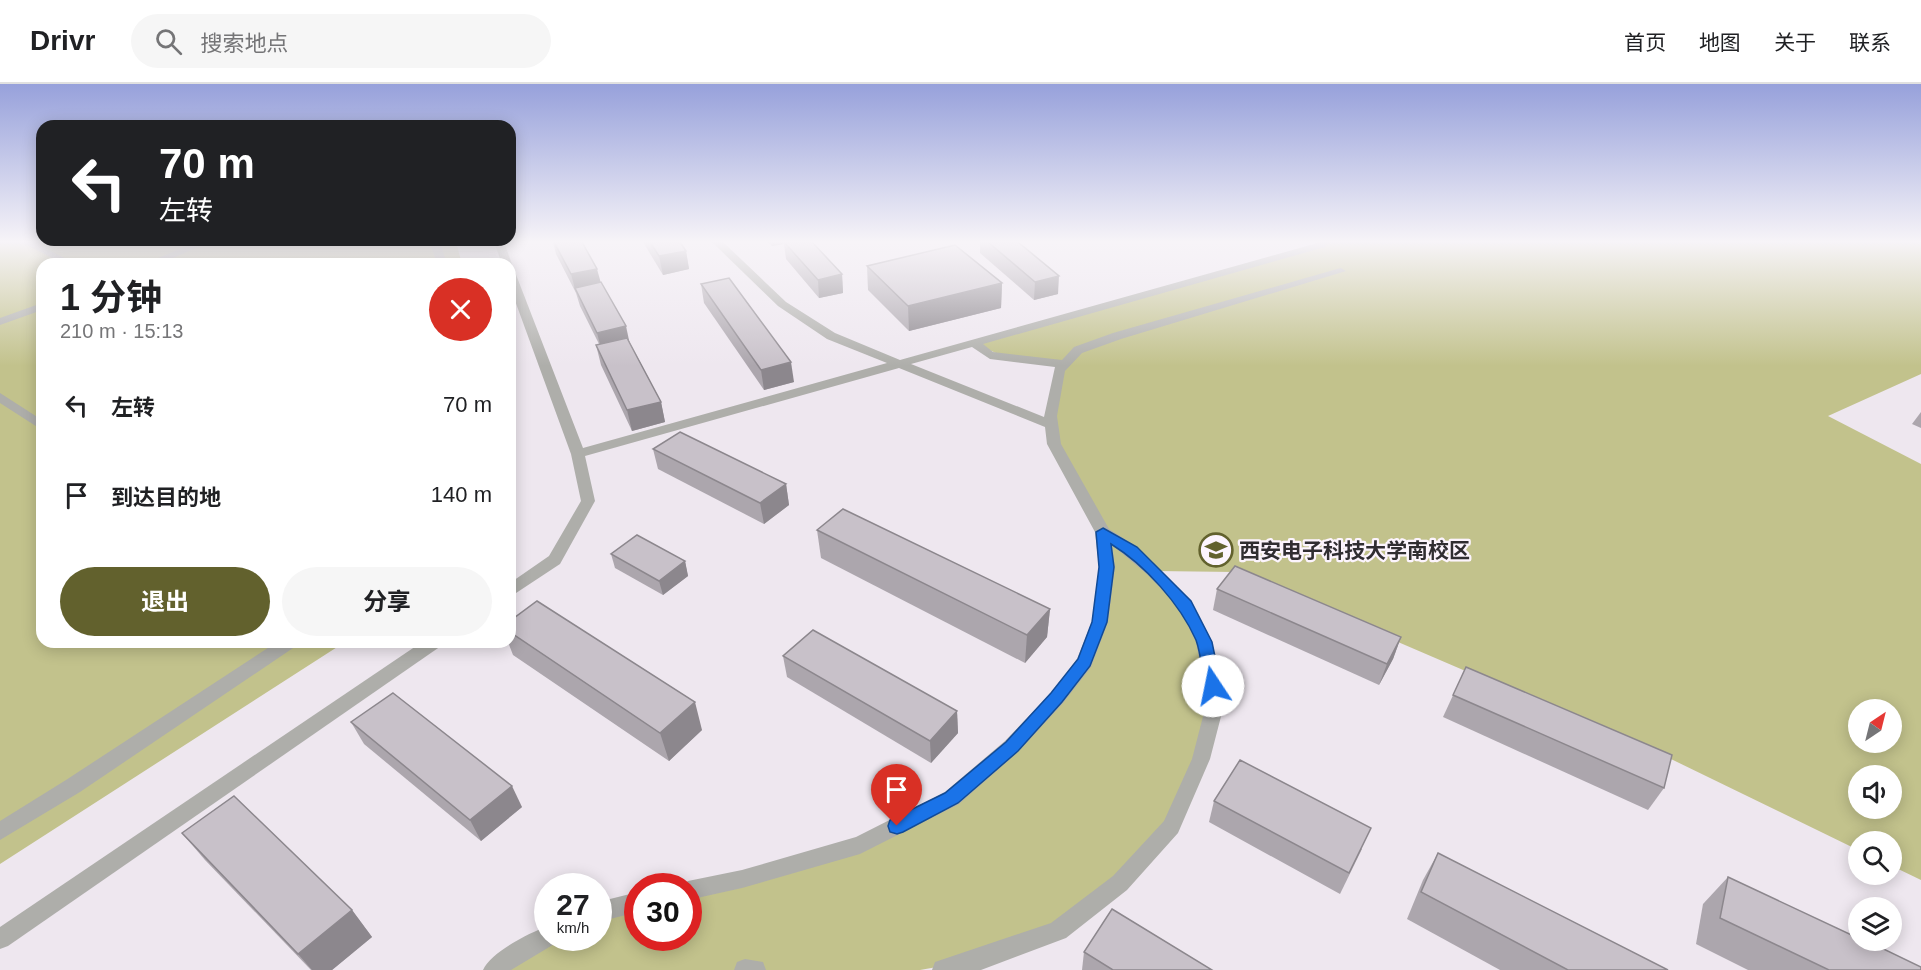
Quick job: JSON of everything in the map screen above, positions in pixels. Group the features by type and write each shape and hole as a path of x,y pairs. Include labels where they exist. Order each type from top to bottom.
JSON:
{"street":[{"path":"760,283 782,304 831,336 1051,426"},
{"path":"578,454 1186,283"},
{"path":"702,888 742,879 860,845 952,798 1012,746 1057,698 1085,662 1100,622 1107,567 1103,532 1054,444 1050,416 1059,370 1078,350 1096,343 1299,283"},
{"path":"516,288 578,454 588,501 555,560 516,587"},
{"path":"0,322 36,308"},
{"path":"975,343 990,355 1064,364"},
{"path":"0,398 36,422"},
{"path":"943,970 982,960 1058,931 1120,883 1171,827 1201,759 1216,700 1204,642 1185,605 1154,571 1132,551 1103,532"},
{"path":"0,831 73,786 281,648"},
{"path":"0,939 426,648"},
{"path":"494,970 506,960 534,944"},
{"path":"745,970 755,970"}],"green space":[{"path":"0,283 36,283 36,648 336,648 0,864"},
{"path":"1183,283 1921,283 1921,374 1828,416 1921,464 1921,880 1902,871 1902,831 1848,831 1848,845 1673,760 1235,572 1155,571 1188,611 1216,701 1171,827 1058,931 982,959 920,970 494,970 534,946 534,951 612,951 612,910 624,907 624,951 702,951 702,888 860,845 952,798 1060,694 1100,622 1103,532 1054,444 1050,416 1064,365 1006,358 975,343"}],"building":[{"path":"602,283 626,326 597,333 575,288"},
{"path":"733,283 791,362 761,370 701,284"},
{"path":"885,283 1001,283 908,306"},
{"path":"627,338 661,402 627,410 596,345"},
{"path":"680,432 786,484 760,503 653,449"},
{"path":"843,509 1050,609 1027,635 817,530"},
{"path":"637,535 685,561 659,581 611,554"},
{"path":"1235,566 1401,637 1387,664 1217,589"},
{"path":"537,601 695,702 660,733 516,636 516,617"},
{"path":"813,630 957,711 930,741 783,656"},
{"path":"1466,667 1672,755 1664,788 1453,695"},
{"path":"393,693 512,786 470,820 351,722"},
{"path":"1240,760 1371,828 1349,873 1214,801"},
{"path":"234,796 352,910 298,954 182,833"},
{"path":"1438,853 1668,970 1568,970 1421,892"},
{"path":"1728,877 1848,933 1848,951 1888,951 1921,967 1921,970 1829,970 1720,918"},
{"path":"1112,909 1212,970 1113,970 1084,952"}],"place":[{"name":"西安电子科技大学南校区","path":"1216,550"}],"route":[{"path":"897,826 952,798 1012,746 1057,698 1085,662 1100,622 1107,567 1103,532 1132,551 1185,605 1204,642 1213,686"}]}
